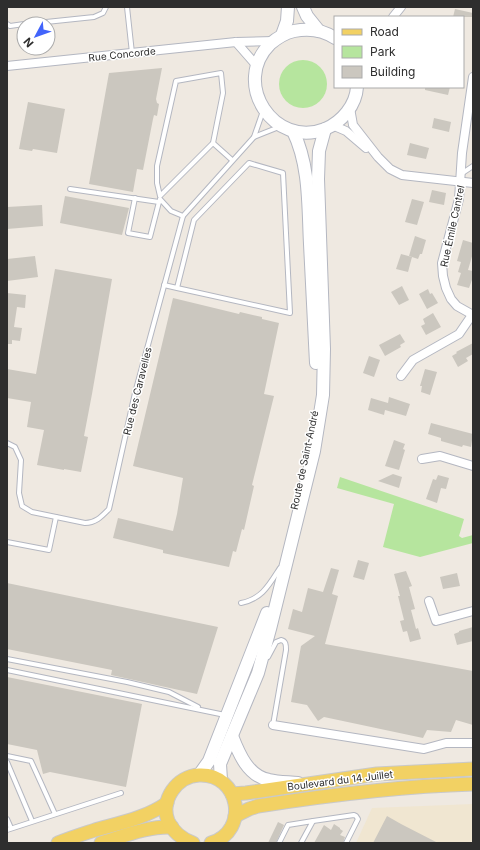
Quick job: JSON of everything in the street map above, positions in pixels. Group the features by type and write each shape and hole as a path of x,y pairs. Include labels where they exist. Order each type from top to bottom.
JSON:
{"main road":[{"path":"278,38 287,21 288,7"},
{"path":"303,7 307,16 319,31"},
{"path":"334,38 319,31 300,30 278,38 266,48 257,66 255,84 259,101 275,121 282,126 293,131 307,132 329,127 345,115 354,100 357,88"},
{"name":"Route de Saint-André","path":"222,780 220,764 258,673 314,451 323,395 324,349 318,179 319,150 329,127"},
{"name":"Route de Saint-André","path":"198,775 209,761 262,627 276,586 315,421 317,386 308,195 303,156 300,144 293,131"},
{"path":"232,736 242,758 250,769 258,775 268,780 309,784"},
{"name":"Boulevard du 14 Juillet","path":"232,794 246,794 377,774 473,769"},
{"path":"186,842 168,821 166,812 167,803 173,788 190,776 198,775 222,780 232,794 236,804 232,826 221,838 211,843"},
{"name":"Boulevard du 14 Juillet","path":"235,816 258,806 311,798 387,789 473,784"},
{"path":"58,843 93,830 146,815 156,811 167,803"},
{"path":"101,843 150,829 172,827"}],"street":[{"path":"394,16 401,7"},
{"name":"Rue Concorde","path":"7,66 278,38"},
{"path":"236,42 257,66"},
{"name":"Rue Émile Cantrel","path":"473,77 462,153 459,199 442,263 442,276 446,288 457,306 473,315"},
{"path":"350,108 353,125 378,157"},
{"path":"329,127 346,131 378,157 390,169 402,175 461,178 473,183"},
{"path":"401,376 413,360 459,334 473,315"},
{"path":"422,459 440,456 473,466"},
{"path":"428,601 436,621 473,611"},
{"path":"273,725 424,749 446,743 473,743"}],"lane":[{"path":"56,21 94,17 103,13 106,7"},
{"path":"126,7 132,54"},
{"path":"135,198 128,233 150,237 160,199 157,183 157,166 176,81 221,73 223,93 213,143 160,199"},
{"path":"254,137 264,109"},
{"path":"254,137 282,126"},
{"name":"Rue des Caravelles","path":"7,443 15,447 21,460 19,493 22,506 32,512 85,523 90,523 98,519 109,509 135,393 183,216 254,137"},
{"path":"213,143 232,160"},
{"path":"164,285 177,288 290,313 283,173 249,163 194,220 177,288"},
{"path":"461,178 473,166"},
{"path":"70,189 135,198 160,199 171,211 183,216"},
{"path":"7,542 49,550 56,517"},
{"path":"241,604 250,601 262,593 280,568"},
{"path":"258,673 276,642 281,640 284,641 286,643 286,650 273,725"},
{"path":"7,659 126,682 169,692 203,710"},
{"path":"7,670 227,715 239,719"},
{"path":"7,756 31,761 55,814"},
{"path":"7,762 32,821"},
{"path":"7,819 9,829 121,793"},
{"path":"278,843 288,825 354,815 358,819 346,843"},
{"path":"301,843 313,821"}],"shaded area":[{"path":"473,804 473,843 356,843 372,808"}],"green space":[{"path":"298,60 308,60 317,64 323,70 327,79 327,89 323,98 317,104 308,108 298,108 289,104 283,98 279,89 279,79 283,70 289,64"},
{"path":"340,477 464,519 459,536 462,538 473,535 473,543 420,557 383,547 394,504 337,488"}],"building":[{"path":"455,9 473,13 473,17 453,16"},
{"path":"162,68 156,99 157,103 159,104 157,116 154,115 143,170 137,169 133,192 89,184 109,73"},
{"path":"425,88 450,88 448,95 425,90"},
{"path":"28,102 65,109 57,153 33,149 32,151 19,149"},
{"path":"434,118 451,122 449,132 432,128"},
{"path":"410,143 429,148 426,159 407,155"},
{"path":"432,190 446,193 444,205 429,202"},
{"path":"65,196 129,208 122,235 60,223"},
{"path":"412,199 424,202 417,225 405,222"},
{"path":"42,205 43,226 7,229 7,207"},
{"path":"415,236 426,240 422,254 420,254 418,259 409,256"},
{"path":"463,240 473,243 473,253 468,270 473,271 473,277 469,288 457,285 461,273 458,272 461,262 457,261"},
{"path":"401,254 412,257 408,272 396,269"},
{"path":"35,256 38,277 7,281 7,259"},
{"path":"55,269 112,279 84,436 88,437 81,472 37,465 44,430 27,427 31,402 7,398 7,369 36,374"},
{"path":"402,286 409,300 399,305 391,292"},
{"path":"428,289 430,294 432,293 438,303 427,309 419,294"},
{"path":"7,293 26,295 25,308 17,307 14,327 22,328 20,341 12,340 12,344 7,344"},
{"path":"173,298 239,314 240,312 262,317 262,319 279,323 264,394 274,396 252,485 254,486 244,530 242,529 236,552 233,551 229,567 163,553 163,550 113,538 118,518 173,531 183,478 133,466"},
{"path":"433,313 441,327 426,335 421,326 425,324 423,319"},
{"path":"400,334 405,342 400,345 401,347 385,356 379,345"},
{"path":"473,343 473,354 466,358 468,361 458,367 452,356 457,353 456,352"},
{"path":"369,356 380,360 374,377 363,373"},
{"path":"425,369 437,372 430,395 421,392 422,386 420,386"},
{"path":"389,397 410,404 406,416 385,410 384,415 368,410 371,398 388,403"},
{"path":"431,423 473,434 471,447 463,445 462,447 441,441 441,438 428,434"},
{"path":"394,440 405,444 403,449 405,450 399,470 385,466"},
{"path":"393,474 402,477 399,488 378,481"},
{"path":"438,475 449,478 446,489 441,488 437,503 426,499 433,479 436,480"},
{"path":"358,560 369,563 364,580 353,577"},
{"path":"331,568 339,570 332,594 338,596 325,644 473,671 473,725 456,720 451,732 427,730 423,738 324,717 318,721 307,705 291,702 301,646 315,636 288,629 293,609 302,612 308,588 323,592"},
{"path":"406,571 412,586 409,587 415,609 411,610 416,629 418,628 421,639 410,642 407,631 403,632 400,621 404,620 394,574"},
{"path":"457,573 460,586 443,589 440,577"},
{"path":"7,583 218,627 197,694 111,675 112,670 7,649"},
{"path":"473,627 473,641 457,645 454,634"},
{"path":"7,677 142,704 126,787 50,772 43,774 37,750 7,744"},
{"path":"387,816 401,824 438,843 373,843"},
{"path":"278,822 284,825 276,843 268,843"},
{"path":"334,824 343,831 340,835 345,837 343,843 314,843 324,825 331,830"}]}
